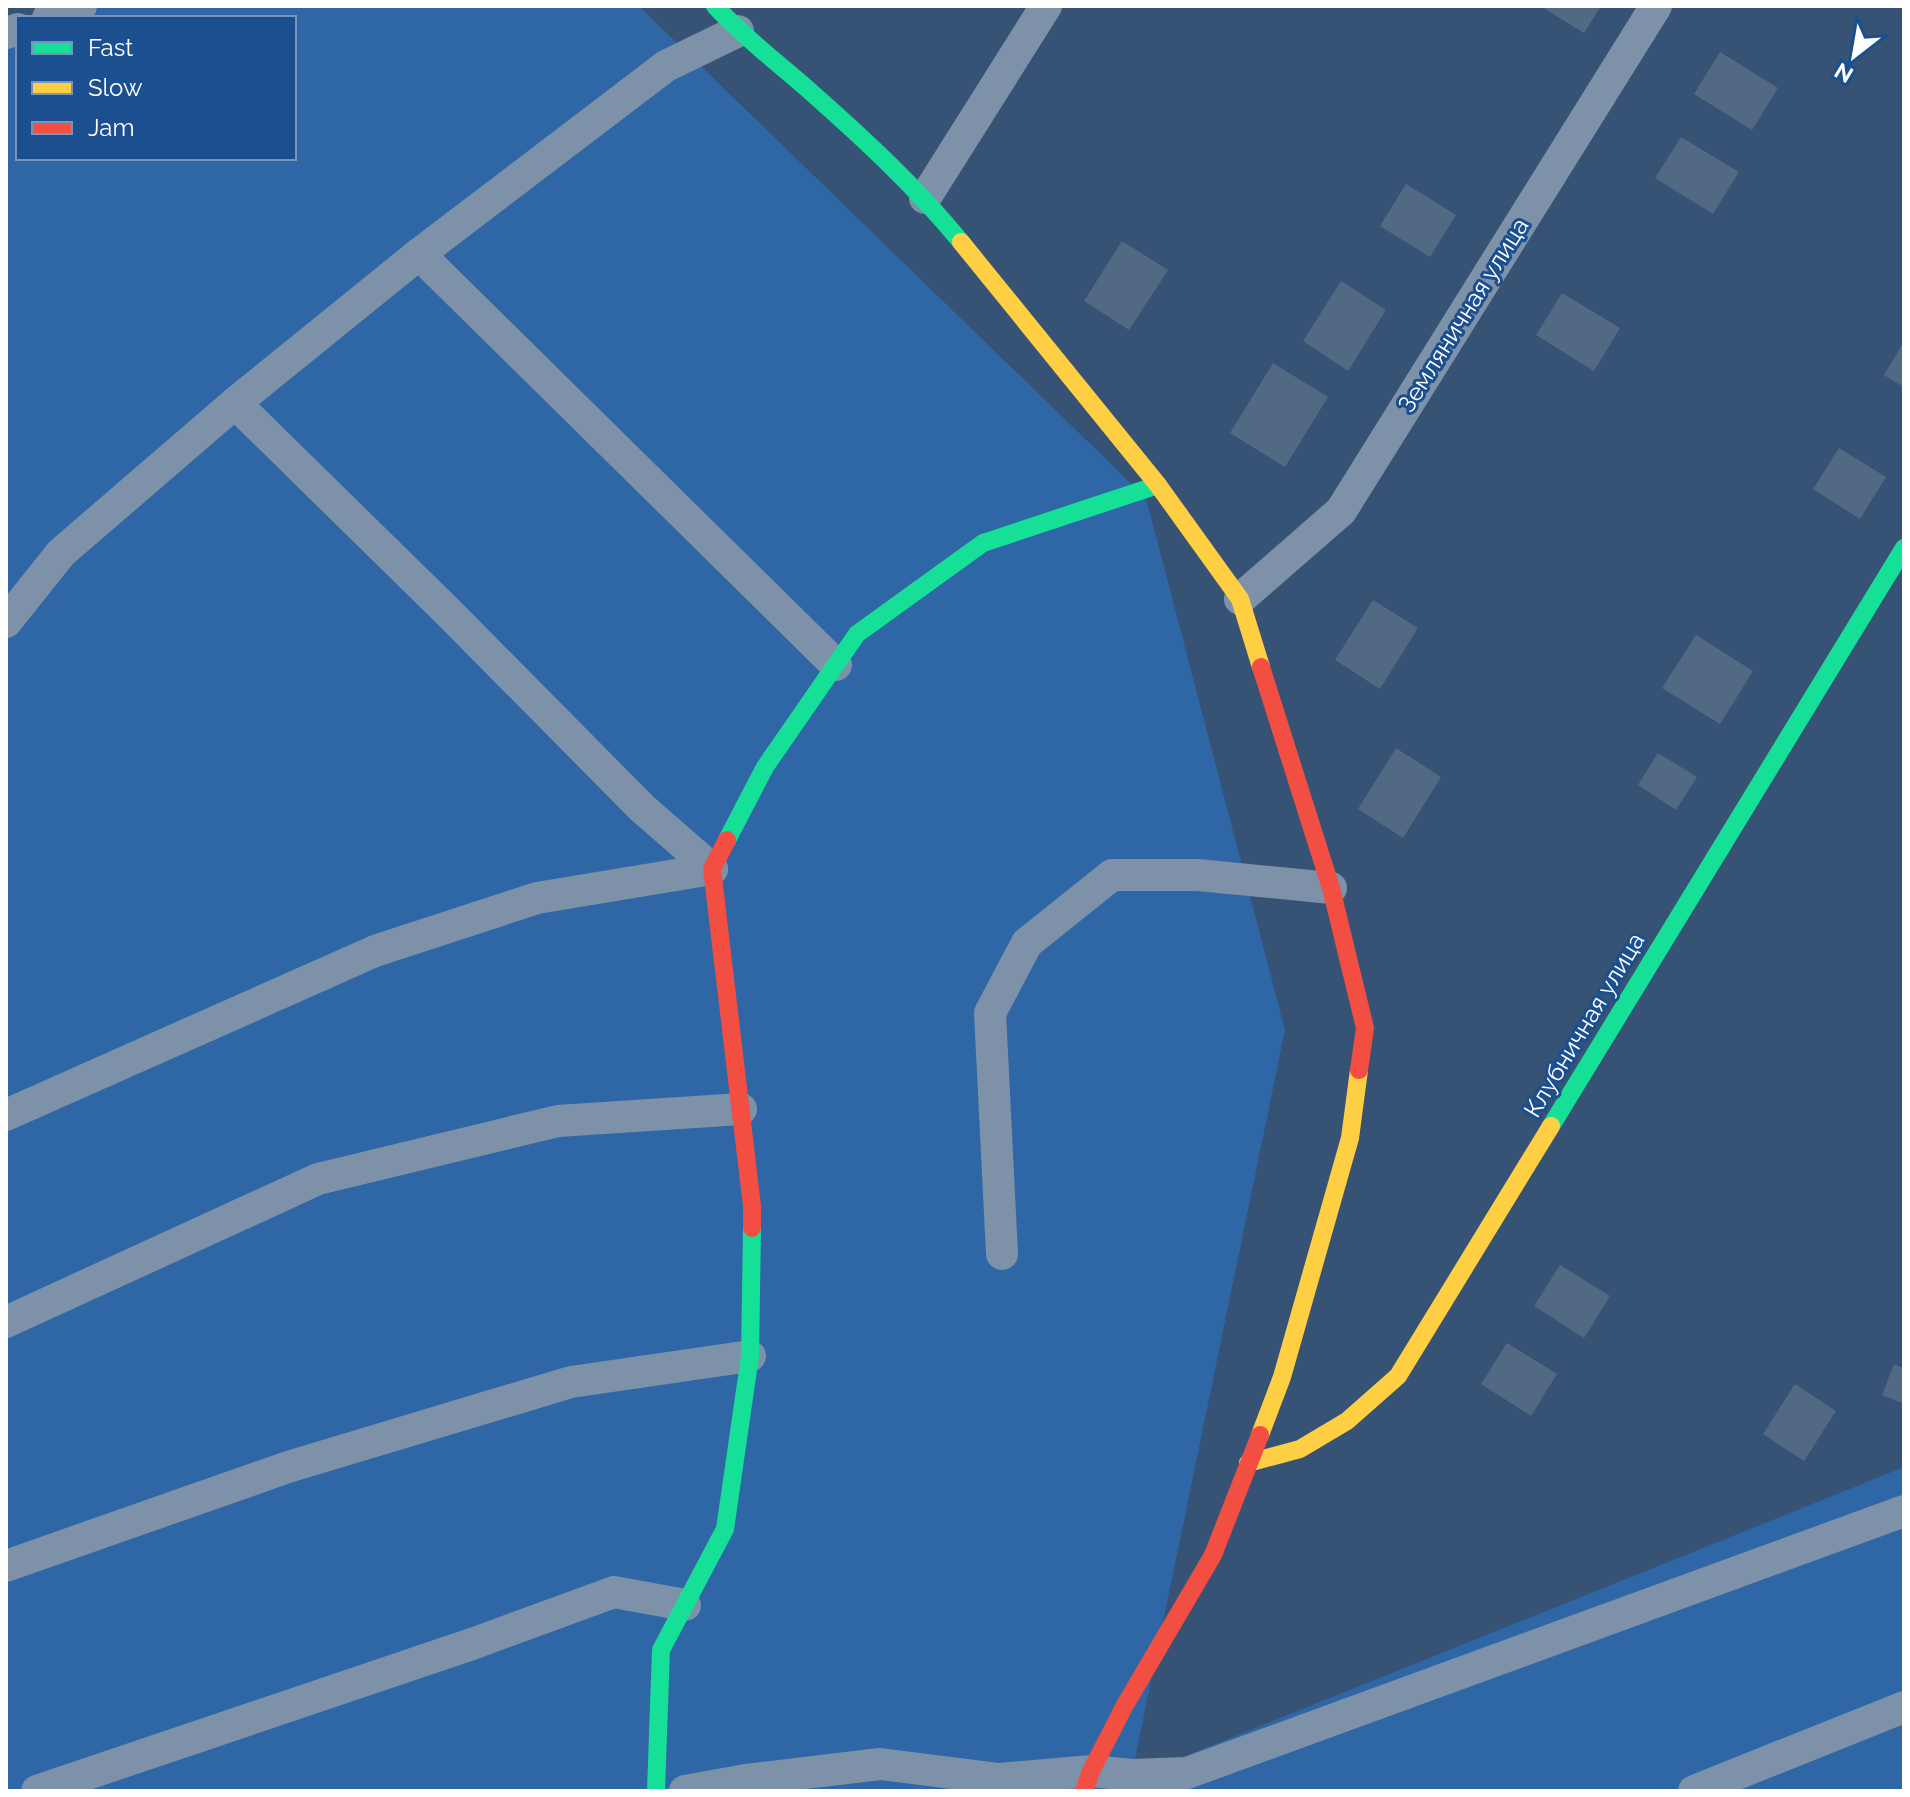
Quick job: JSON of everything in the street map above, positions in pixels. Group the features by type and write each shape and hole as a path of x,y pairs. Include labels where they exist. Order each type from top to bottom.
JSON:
{"street":[{"path":"54,16 81,6"},
{"path":"715,6 738,31 811,92 925,198 1158,485 1240,599 1331,888 1365,1028 1350,1138 1282,1377 1213,1555 1125,1705 1088,1781"},
{"path":"925,198 1046,6"},
{"name":"Земляничная улица","path":"1240,599 1341,511 1656,6"},
{"path":"6,622 61,553 235,403 419,254 666,66 738,31"},
{"path":"419,254 836,665"},
{"path":"235,403 642,808 712,869"},
{"path":"656,1791 661,1650 725,1529 750,1356 752,1206 712,869 765,767 857,634 983,543 1158,485"},
{"name":"Клубничная улица","path":"1248,1463 1300,1449 1347,1421 1398,1376 1904,548"},
{"path":"6,1115 375,951 537,898 712,869"},
{"path":"1002,1254 990,1013 1027,943 1112,875 1198,875 1331,888"},
{"path":"6,1322 318,1179 558,1121 741,1109"},
{"path":"6,1566 288,1467 571,1382 750,1356"},
{"path":"685,1791 746,1780 880,1764 999,1779 1088,1781 1131,1775 1187,1773 1904,1511"},
{"path":"37,1791 472,1644 614,1592 685,1605"},
{"path":"1694,1791 1904,1707"}],"shaded area":[{"path":"68,6 639,6 1146,498 1285,1030 1131,1778 1904,1467 1904,1791 6,1791 6,28 16,25 16,160 296,160 296,16 40,16"}],"building":[{"path":"1540,6 1601,6 1584,33"},
{"path":"1720,52 1778,88 1752,130 1694,94"},
{"path":"1681,137 1739,172 1713,214 1655,178"},
{"path":"1406,184 1456,215 1430,257 1380,226"},
{"path":"1122,241 1168,270 1129,330 1084,301"},
{"path":"1341,281 1386,310 1348,371 1303,341"},
{"path":"1562,293 1620,328 1594,371 1536,335"},
{"path":"1904,342 1904,387 1884,375"},
{"path":"1273,363 1328,397 1285,467 1230,433"},
{"path":"1839,448 1886,477 1860,519 1813,489"},
{"path":"1373,600 1418,628 1380,689 1335,660"},
{"path":"1696,635 1753,671 1720,724 1662,688"},
{"path":"1396,748 1441,777 1403,838 1358,809"},
{"path":"1658,753 1697,777 1676,810 1638,785"},
{"path":"1560,1265 1610,1296 1584,1338 1534,1306"},
{"path":"1507,1343 1557,1374 1531,1416 1481,1384"},
{"path":"1894,1364 1904,1368 1904,1404 1882,1395"},
{"path":"1795,1384 1836,1411 1804,1461 1763,1434"}],"traffic: fast":[{"path":"715,6 871,146 961,242"},
{"path":"727,840 765,767 857,634 983,543 1158,485"},
{"path":"1551,1126 1904,548"},
{"path":"656,1791 661,1650 725,1529 750,1356 752,1228"}],"traffic: slow":[{"path":"961,242 1158,485 1240,599 1261,667"},
{"path":"1260,1435 1282,1377 1350,1138 1359,1070"},
{"path":"1248,1463 1300,1449 1347,1421 1398,1376 1551,1126"}],"traffic: jam":[{"path":"1261,667 1331,888 1365,1028 1359,1070"},
{"path":"727,840 712,869 752,1206 752,1228"},
{"path":"1084,1791 1125,1705 1213,1555 1260,1435"}]}
